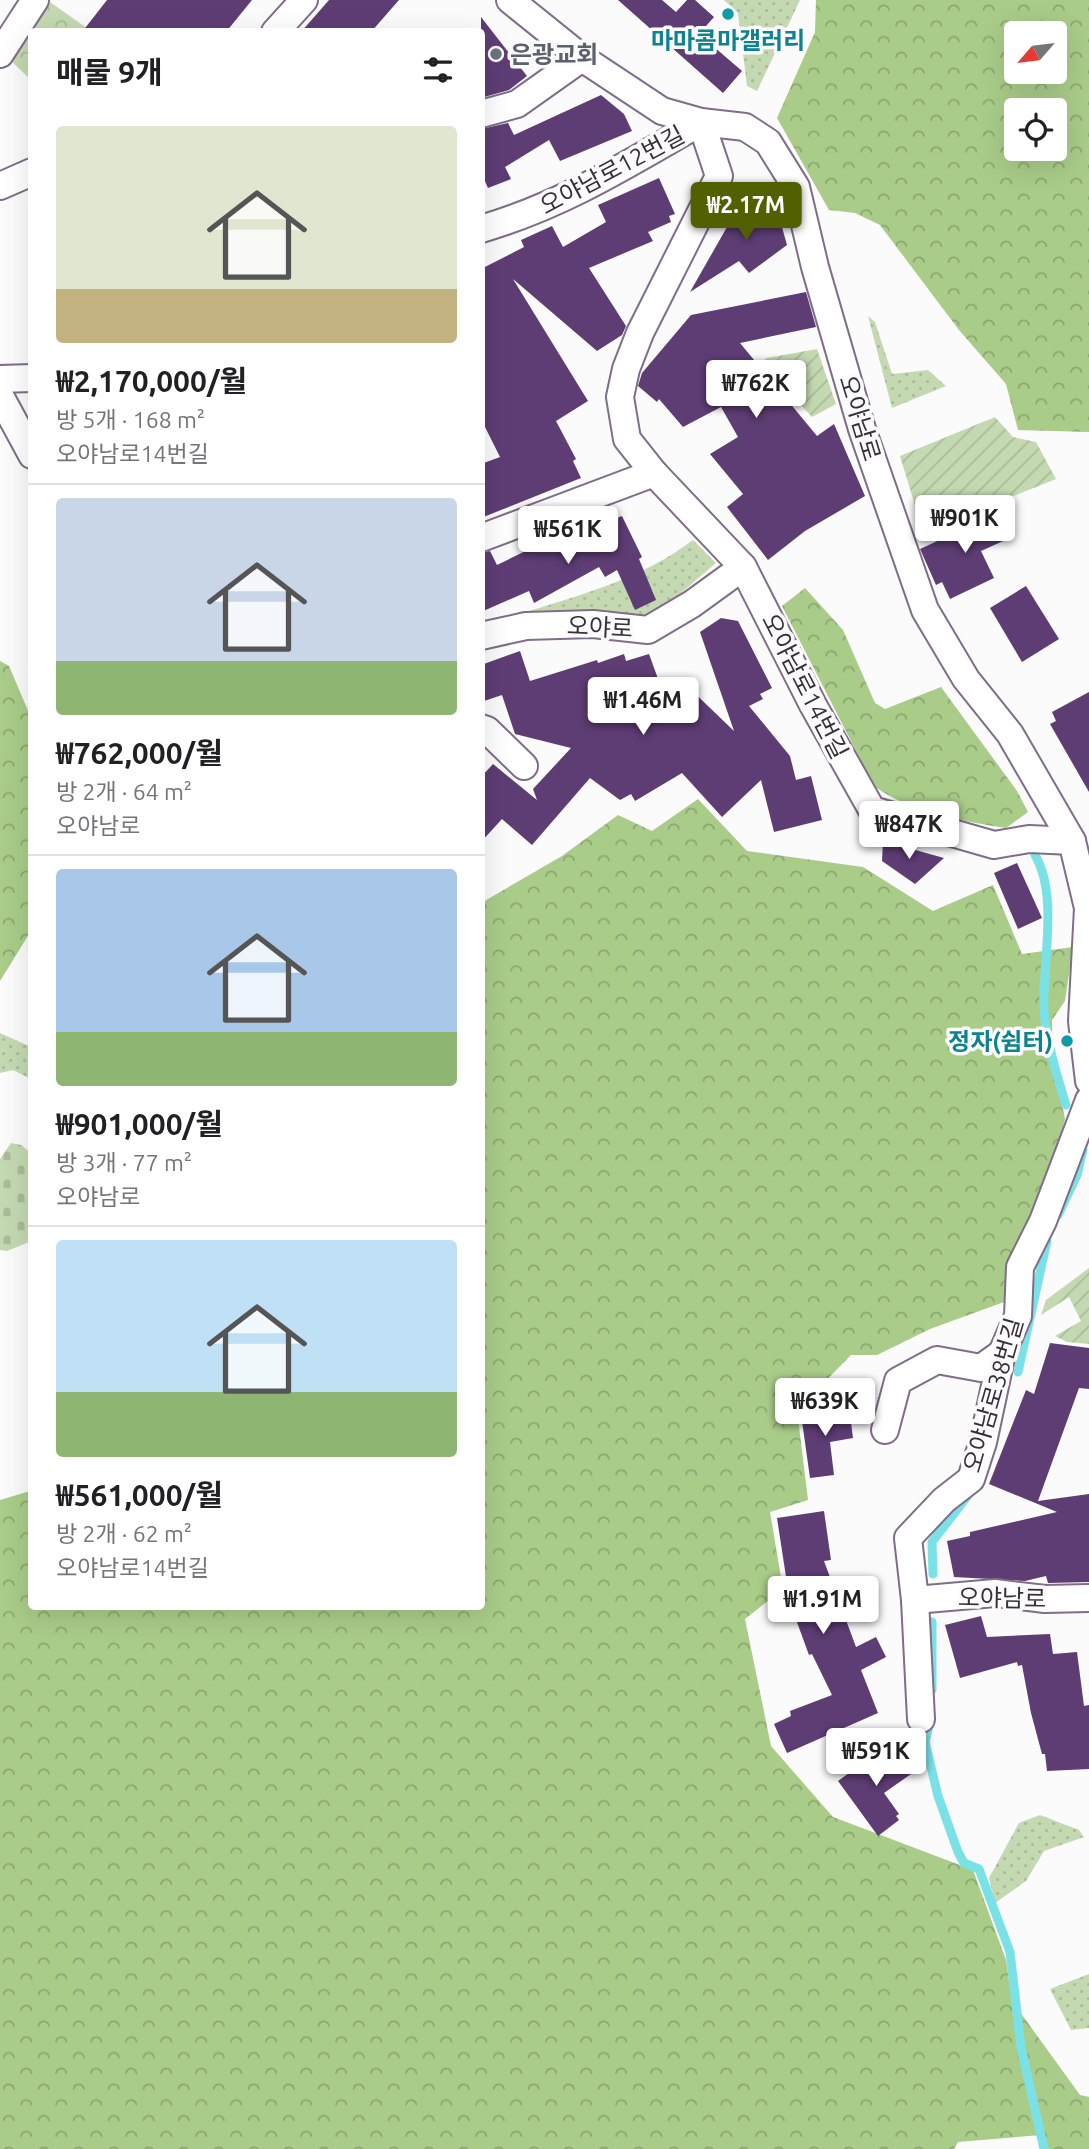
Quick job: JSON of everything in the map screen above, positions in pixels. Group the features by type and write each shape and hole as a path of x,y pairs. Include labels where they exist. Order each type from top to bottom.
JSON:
{"street":[{"path":"0,54 35,0"},
{"path":"279,28 304,0"},
{"name":"오야남로","path":"510,0 582,58 662,111 701,122 746,127 768,142 796,187 815,267 862,429 925,610 966,679 1010,734 1072,841 1088,908 1082,1021 1089,1081"},
{"path":"485,113 517,104 582,58"},
{"name":"오야남로12번길","path":"485,228 526,216 575,195 701,122"},
{"name":"오야남로14번길","path":"701,122 719,176 640,333 620,397 627,439 654,473 743,567 813,705 872,810 994,845 1029,839 1072,841"},
{"path":"0,186 28,174"},
{"path":"0,379 28,378"},
{"path":"0,396 28,448"},
{"path":"485,536 654,473"},
{"name":"오야로","path":"485,635 526,626 593,624 649,630 692,604 743,567"},
{"path":"485,729 524,766"},
{"name":"오야남로38번길","path":"921,1719 915,1600 908,1538 944,1500 971,1479 983,1441 1002,1353 1018,1317 1020,1267 1044,1221 1089,1100"},
{"path":"885,1430 898,1381 937,1360 981,1368 1002,1353"},
{"name":"오야남로","path":"915,1600 995,1593 1045,1599 1089,1598"}],"green space":[{"path":"724,0 800,0 757,91 747,86 738,13"},
{"path":"816,0 1089,0 1089,432 1018,430 1006,384 959,330 880,225 855,213 829,210 777,118 815,32"},
{"path":"50,2 87,28 33,28"},
{"path":"28,35 28,77 11,61"},
{"path":"868,316 875,322 892,374 928,370 946,386 892,408"},
{"path":"817,349 836,404 812,417 761,362 767,358"},
{"path":"995,417 1013,437 1036,442 1056,479 923,532 900,456"},
{"path":"693,540 716,563 653,617 526,612 633,575"},
{"path":"805,588 843,630 875,703 885,709 941,687 1017,791 1028,812 1006,828 955,819 920,809 874,786 782,606"},
{"path":"0,661 9,666 28,711 28,936 0,981"},
{"path":"698,799 747,851 863,867 933,911 993,885 1022,954 1073,947 1065,1001 1052,1020 1053,1059 1065,1119 1050,1181 1004,1302 930,1329 877,1355 851,1355 797,1410 808,1500 770,1512 783,1589 745,1619 771,1746 833,1817 973,1870 1006,1960 1012,2001 1080,2095 1089,2097 1089,2149 1046,2149 1041,2135 958,2142 954,2149 0,2149 0,1500 28,1492 28,1610 485,1610 485,901 562,856 618,815 652,831"},
{"path":"0,1033 28,1046 28,1078 13,1070 0,1073"},
{"path":"11,1143 21,1145 28,1151 28,1243 7,1251 0,1250 0,1159"},
{"path":"1089,1268 1089,1344 1067,1342 1055,1336 1081,1321 1069,1297 1041,1315 1046,1300"},
{"path":"1040,1815 1079,1830 1084,1837 1044,1851 1026,1881 995,1903 989,1878 1019,1823"},
{"path":"1089,1974 1089,2028 1071,2030 1050,1989"}],"building":[{"path":"107,0 252,0 229,28 85,28"},
{"path":"329,0 399,0 374,28 304,28"},
{"path":"618,0 662,0 676,12 687,0 695,0 714,17 699,34 742,71 723,93"},
{"name":"은광교회","path":"481,17 527,76 509,90 485,97 485,28 481,28"},
{"path":"601,95 624,114 632,131 560,161 549,140 505,167 511,179 488,188 485,181 485,128 508,123 514,135"},
{"path":"659,178 675,214 669,216 671,222 648,232 653,241 589,268 626,326 622,335 597,351 513,279 588,401 556,421 576,459 573,461 581,478 485,516 485,463 500,457 485,427 485,267 524,247 521,240 552,226 563,247 606,222 598,205"},
{"path":"766,201 778,213 787,245 749,273 739,261 690,292 731,220"},
{"path":"806,292 816,327 740,343 817,436 834,424 865,496 805,531 768,560 727,507 743,494 710,454 738,437 721,407 683,427 659,399 657,402 638,386 642,373 691,315"},
{"path":"1000,512 1012,537 981,551 994,578 950,599 942,582 936,585 920,549"},
{"path":"622,516 642,557 639,559 656,600 635,610 617,570 605,577 599,567 534,603 529,591 485,610 485,552 490,551 497,565 544,542 549,552 607,517 609,521"},
{"path":"1026,586 1059,639 1022,662 990,608"},
{"path":"721,618 738,621 772,688 760,694 763,699 749,706 790,756 796,780 811,776 822,820 774,832 761,780 722,817 682,773 635,801 631,794 620,800 590,778 532,845 502,819 485,838 485,773 493,764 537,800 533,789 571,748 515,734 502,695 485,701 485,664 520,651 530,681 597,660 598,663 624,654 626,661 649,654 665,698 682,681 734,731 700,632"},
{"path":"1089,692 1089,792 1050,724 1056,721 1052,712"},
{"path":"883,841 944,858 915,884 882,861"},
{"path":"1017,863 1042,918 1018,929 994,873"},
{"path":"1050,1343 1089,1348 1089,1389 1079,1388 1038,1501 1089,1494 1089,1582 1048,1583 1046,1576 1025,1581 954,1577 947,1541 970,1536 970,1532 1057,1512 989,1484 1026,1390 1034,1394"},
{"path":"849,1407 853,1438 830,1442 834,1475 810,1478 801,1414"},
{"path":"824,1511 831,1560 824,1561 856,1647 876,1637 886,1657 861,1670 878,1713 787,1753 774,1724 791,1716 790,1711 832,1695 812,1654 809,1655 790,1603 777,1518"},
{"path":"981,1616 987,1637 1050,1634 1053,1654 1077,1652 1084,1706 1089,1705 1089,1769 1047,1771 1045,1754 1042,1754 1031,1713 1022,1665 1018,1666 1017,1662 960,1678 945,1625"},
{"path":"889,1744 911,1774 884,1793 899,1814 896,1816 899,1820 878,1836 838,1781"}],"waterway":[{"path":"1035,855 1042,872 1048,910 1045,1022 1066,1105"},
{"path":"1058,1215 1077,1175 1083,1150"},
{"path":"1018,1372 1047,1241"},
{"path":"933,1574 932,1542 969,1494"},
{"path":"932,1622 932,1690"},
{"path":"931,1718 925,1742 938,1796 964,1863 979,1869 1010,1952 1021,2047 1044,2149"}],"place":[{"name":"마마콤마갤러리","path":"728,14"},
{"name":"은광교회","path":"496,54"},
{"name":"정자(쉼터)","path":"1067,1041"}]}
